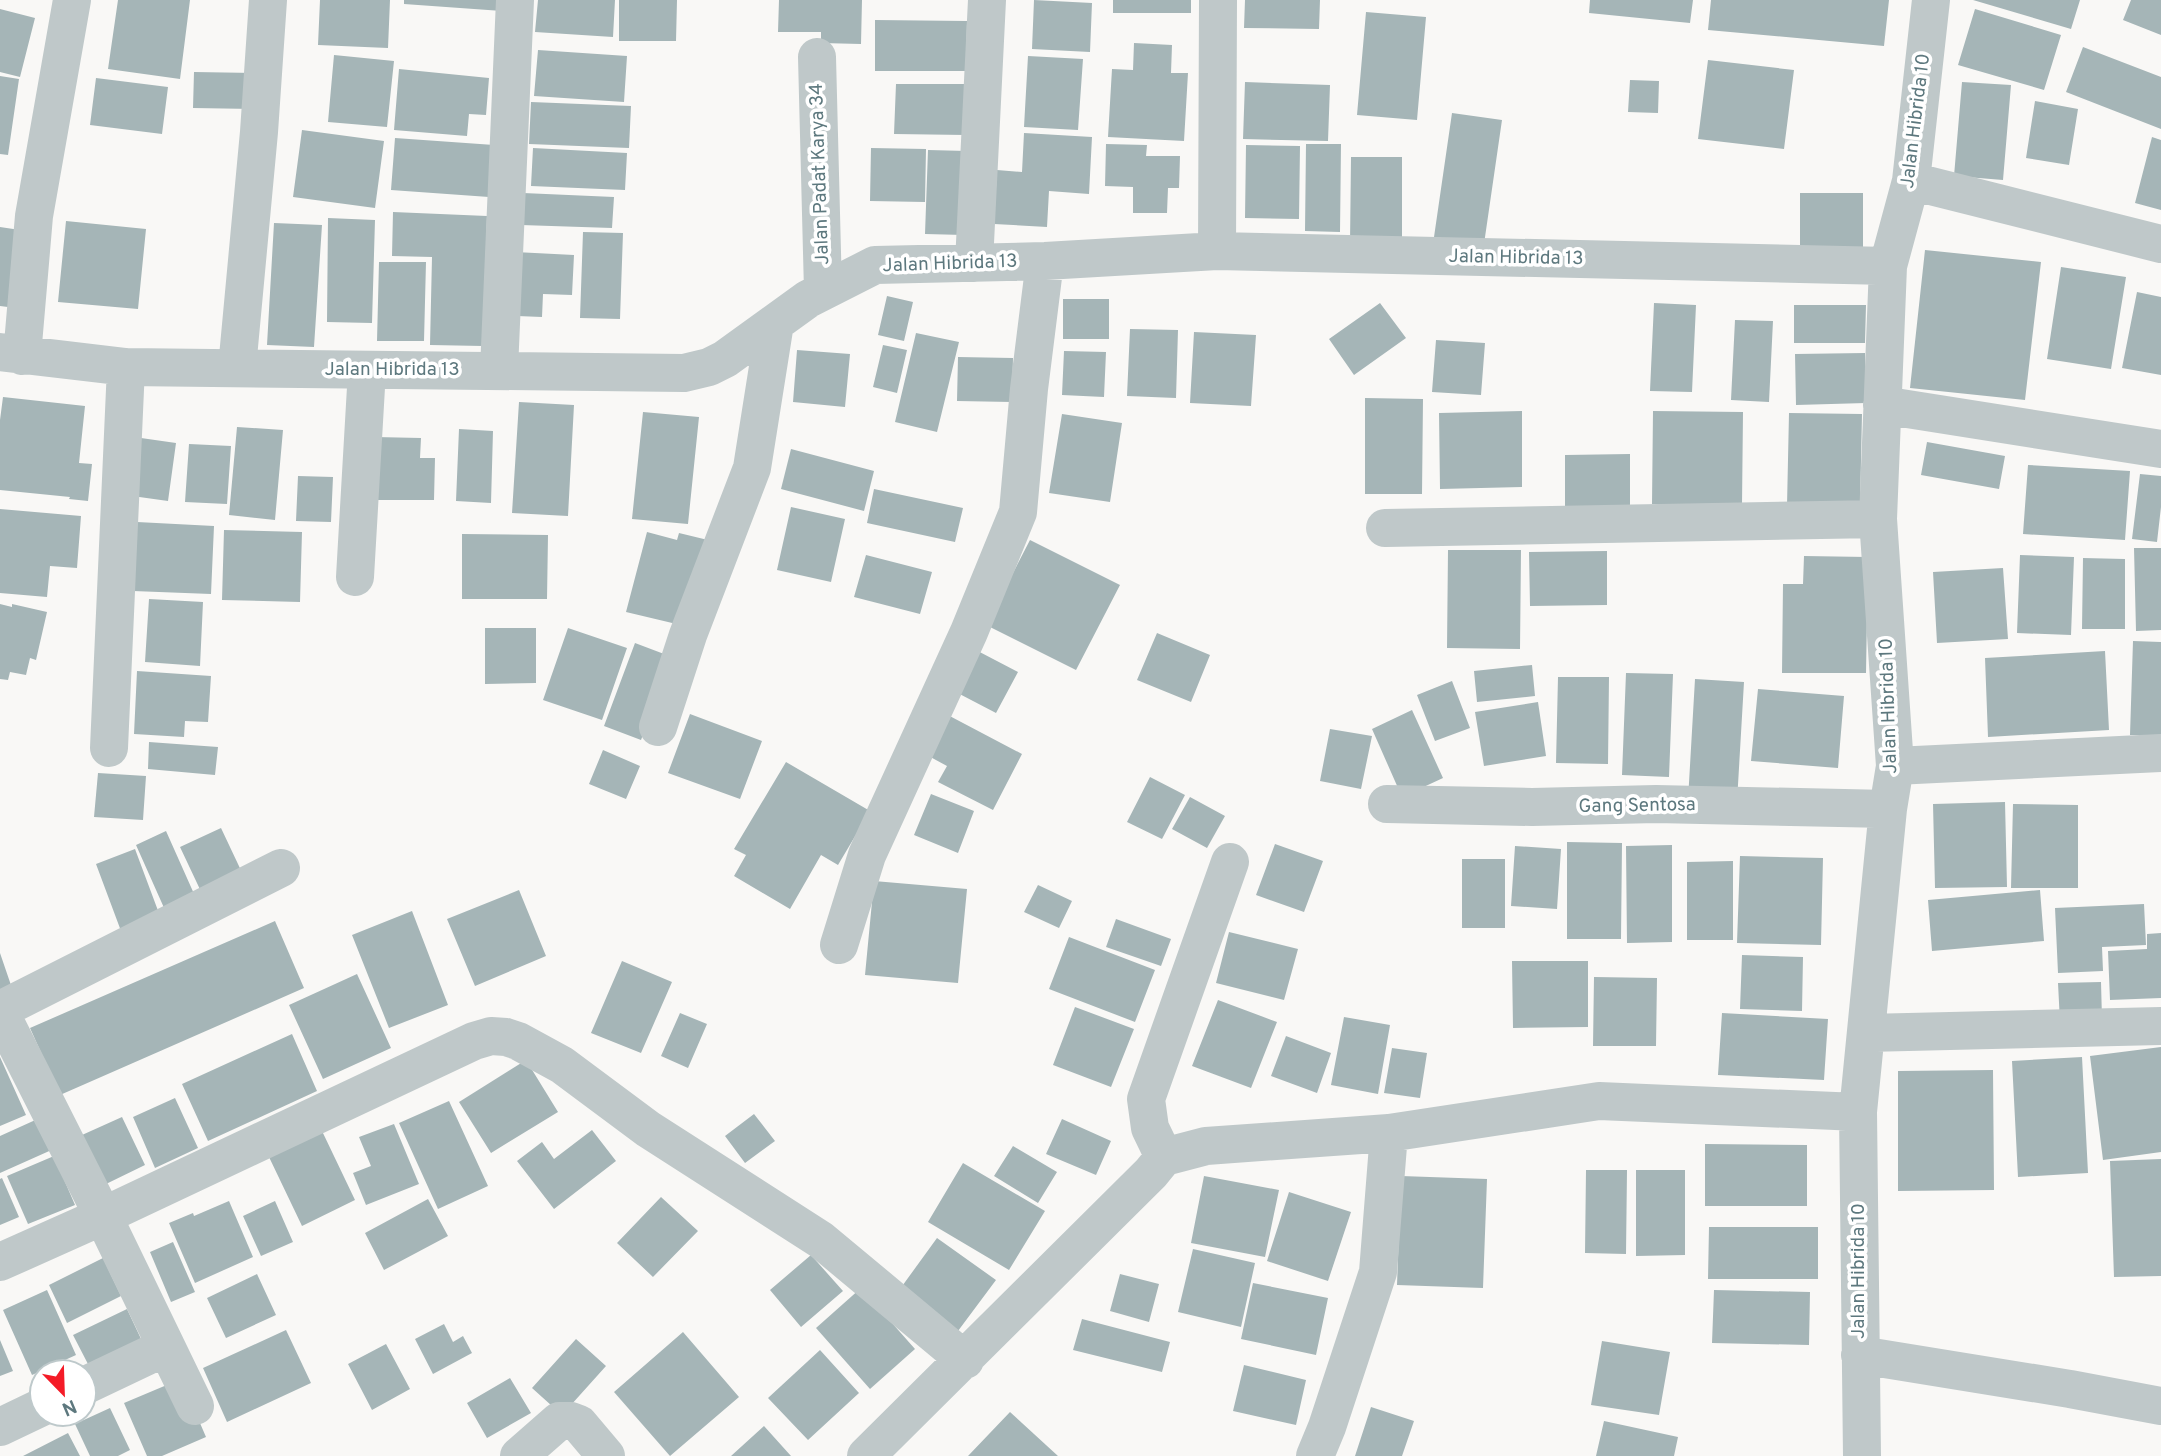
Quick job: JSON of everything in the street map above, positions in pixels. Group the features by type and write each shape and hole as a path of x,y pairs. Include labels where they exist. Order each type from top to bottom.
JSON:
{"street":[{"path":"11,354 72,0"},
{"path":"237,368 259,132 268,0"},
{"path":"499,370 515,0"},
{"path":"974,263 987,0"},
{"path":"1217,251 1218,0"},
{"name":"Jalan Hibrida 10","path":"1862,1456 1858,1112 1888,809 1895,766 1878,519 1888,266 1911,181 1931,0"},
{"name":"Jalan Padat Karya 34","path":"817,57 823,291"},
{"path":"1911,181 2161,244"},
{"name":"Jalan Hibrida 13","path":"11,354 126,367 684,373 709,367 725,359 808,299 875,265 1045,261 1217,251 1888,266"},
{"path":"839,945 867,855 969,632 1018,512 1045,261"},
{"path":"658,727 688,635 752,468 775,323"},
{"path":"109,748 126,367"},
{"path":"355,577 367,370"},
{"path":"1882,405 2161,449"},
{"path":"1385,528 1878,519"},
{"path":"1895,766 2161,753"},
{"name":"Gang Sentosa","path":"1387,804 1532,807 1656,804 1888,809"},
{"path":"1164,1157 1150,1128 1146,1099 1230,862"},
{"path":"195,1406 0,1011 281,868"},
{"path":"1866,1033 2161,1026"},
{"path":"0,1262 474,1041 491,1036 506,1037 562,1065 648,1129 821,1240 965,1360"},
{"path":"866,1456 1142,1183 1164,1157 1206,1146 1389,1133 1599,1101 1858,1112"},
{"path":"1315,1456 1378,1272 1389,1133"},
{"path":"98,1379 166,1347"},
{"path":"1860,1355 2161,1406"},
{"path":"0,1427 28,1414"},
{"path":"519,1456 559,1421 579,1424 606,1456"}],"building":[{"path":"118,0 190,0 180,79 108,69"},
{"path":"320,0 390,0 388,48 318,45"},
{"path":"404,0 502,0 502,11 404,4"},
{"path":"538,0 615,0 613,37 535,32"},
{"path":"619,0 677,0 676,41 619,41"},
{"path":"779,0 862,0 861,44 821,43 821,32 778,32"},
{"path":"1034,0 1092,3 1090,52 1032,49"},
{"path":"1113,0 1191,0 1191,13 1113,13"},
{"path":"1245,0 1320,0 1319,29 1244,28"},
{"path":"1590,0 1693,0 1690,23 1589,13"},
{"path":"1711,0 1889,0 1884,46 1708,30"},
{"path":"1973,0 2080,0 2071,29"},
{"path":"2131,0 2161,0 2161,35 2123,20"},
{"path":"0,9 35,18 20,77 0,72"},
{"path":"1975,9 2061,35 2044,90 1958,65"},
{"path":"1366,12 1426,17 1417,120 1357,115"},
{"path":"875,20 967,21 966,71 875,71"},
{"path":"1134,43 1172,45 1171,73 1188,73 1184,141 1108,137 1112,69 1133,70"},
{"path":"2083,47 2161,77 2161,129 2066,92"},
{"path":"538,50 627,56 624,102 534,96"},
{"path":"334,55 394,61 387,127 328,122"},
{"path":"1028,56 1083,59 1078,130 1024,127"},
{"path":"1708,60 1794,70 1784,149 1698,139"},
{"path":"399,69 489,78 486,115 469,114 467,136 394,130"},
{"path":"194,72 255,73 254,109 193,108"},
{"path":"0,76 19,79 8,155 0,154"},
{"path":"96,78 168,87 162,134 90,125"},
{"path":"1630,80 1659,81 1658,113 1628,112"},
{"path":"1245,82 1330,85 1328,141 1243,139"},
{"path":"1962,82 2011,85 2003,180 1954,176"},
{"path":"896,84 967,84 966,135 894,134"},
{"path":"2035,101 2078,109 2069,165 2026,158"},
{"path":"531,102 631,106 629,148 529,144"},
{"path":"1452,113 1502,120 1484,244 1434,237"},
{"path":"302,130 384,141 375,208 293,197"},
{"path":"1024,133 1092,137 1089,194 1049,191 1047,227 994,224 997,170 1022,172"},
{"path":"2152,137 2161,140 2161,210 2135,203"},
{"path":"395,138 494,145 489,197 391,190"},
{"path":"1106,144 1147,145 1146,156 1180,156 1179,188 1168,188 1167,213 1133,213 1133,187 1105,186"},
{"path":"1306,144 1341,144 1340,232 1305,231"},
{"path":"1246,145 1300,146 1299,219 1245,218"},
{"path":"533,148 627,153 625,190 531,186"},
{"path":"871,148 926,149 925,202 870,201"},
{"path":"928,150 967,151 964,235 925,234"},
{"path":"1351,157 1402,157 1402,244 1350,244"},
{"path":"523,193 614,197 612,228 521,225"},
{"path":"1800,193 1863,193 1863,247 1800,248"},
{"path":"393,212 487,216 483,346 430,345 432,257 392,256"},
{"path":"328,218 375,220 372,323 327,322"},
{"path":"66,221 146,229 138,309 58,302"},
{"path":"274,223 322,225 314,347 267,345"},
{"path":"0,227 20,230 8,307 0,306"},
{"path":"583,232 623,233 620,319 580,318"},
{"path":"1925,250 2041,262 2025,400 1910,388"},
{"path":"515,252 574,255 572,295 543,294 542,317 517,316"},
{"path":"379,262 426,262 424,341 377,341"},
{"path":"2061,267 2126,277 2111,369 2047,359"},
{"path":"2137,292 2161,297 2161,375 2122,368"},
{"path":"887,296 913,302 904,341 878,335"},
{"path":"1063,299 1109,299 1109,339 1063,339"},
{"path":"1380,303 1406,338 1354,375 1329,339"},
{"path":"1654,303 1696,305 1692,392 1650,391"},
{"path":"1794,305 1866,305 1865,343 1794,343"},
{"path":"1735,320 1773,321 1769,402 1731,400"},
{"path":"1130,329 1178,330 1176,398 1127,396"},
{"path":"1194,332 1256,335 1251,406 1190,403"},
{"path":"916,333 959,342 937,432 895,422"},
{"path":"1436,340 1485,343 1481,395 1432,392"},
{"path":"883,345 907,350 897,393 873,387"},
{"path":"797,350 850,354 845,407 793,402"},
{"path":"1064,351 1106,352 1104,397 1062,395"},
{"path":"1865,353 1866,403 1796,405 1795,354"},
{"path":"958,357 1013,358 1012,402 957,401"},
{"path":"3,397 85,406 79,463 92,464 88,501 0,490 0,420"},
{"path":"1365,398 1423,399 1422,494 1365,494"},
{"path":"519,402 574,405 568,516 512,513"},
{"path":"1522,411 1522,487 1440,489 1439,413"},
{"path":"1653,411 1743,412 1742,505 1652,504"},
{"path":"643,412 699,417 688,524 632,519"},
{"path":"1789,413 1862,414 1860,507 1787,506"},
{"path":"1062,414 1122,423 1110,502 1049,493"},
{"path":"237,427 283,430 275,520 229,515"},
{"path":"459,429 493,431 491,503 456,501"},
{"path":"134,437 176,443 168,501 125,495"},
{"path":"375,437 421,438 420,458 435,458 434,500 374,500"},
{"path":"1927,442 2005,456 1999,489 1921,475"},
{"path":"189,444 231,446 227,504 185,502"},
{"path":"791,449 874,471 864,511 781,489"},
{"path":"1630,454 1630,511 1565,512 1565,455"},
{"path":"2028,465 2130,471 2125,540 2023,534"},
{"path":"2140,474 2161,476 2157,542 2132,539"},
{"path":"298,476 333,477 331,522 296,521"},
{"path":"874,489 963,508 955,542 867,523"},
{"path":"791,507 845,519 831,582 777,570"},
{"path":"0,509 81,516 77,568 50,566 47,597 0,593"},
{"path":"137,522 214,526 211,594 133,591"},
{"path":"224,530 302,532 300,602 222,600"},
{"path":"647,532 677,540 679,533 712,541 689,627 626,612"},
{"path":"462,534 548,535 547,599 462,599"},
{"path":"1030,540 1120,585 1076,670 986,625"},
{"path":"2134,548 2161,548 2161,630 2136,631"},
{"path":"1448,550 1521,550 1520,649 1447,648"},
{"path":"1607,551 1607,605 1530,606 1529,552"},
{"path":"866,555 932,572 920,614 854,597"},
{"path":"2020,555 2074,557 2071,635 2017,633"},
{"path":"1804,556 1868,557 1866,673 1782,673 1783,584 1803,584"},
{"path":"2083,558 2125,559 2125,629 2082,629"},
{"path":"2003,568 2008,639 1937,643 1933,572"},
{"path":"149,599 203,602 200,666 145,662"},
{"path":"0,604 47,612 36,660 30,658 26,675 10,672 8,680 0,679"},
{"path":"485,628 536,628 536,683 485,684"},
{"path":"568,628 627,648 602,720 543,700"},
{"path":"1157,633 1210,655 1191,702 1137,680"},
{"path":"2133,641 2161,642 2161,735 2130,735"},
{"path":"635,643 672,657 641,740 604,726"},
{"path":"972,648 1018,672 996,713 950,689"},
{"path":"2105,651 2109,730 1988,737 1985,658"},
{"path":"1532,665 1535,696 1477,702 1474,671"},
{"path":"137,671 211,676 208,722 185,721 184,737 134,734"},
{"path":"1626,673 1673,674 1669,777 1622,775"},
{"path":"1558,677 1609,677 1608,764 1556,763"},
{"path":"1695,679 1744,682 1737,802 1688,800"},
{"path":"1452,681 1470,728 1435,741 1417,695"},
{"path":"1758,689 1844,696 1838,768 1751,761"},
{"path":"1538,702 1546,756 1484,766 1475,712"},
{"path":"1412,710 1443,778 1402,797 1372,729"},
{"path":"944,713 1022,754 993,810 938,782 947,766 923,753"},
{"path":"690,714 762,741 740,799 668,773"},
{"path":"1330,729 1372,736 1361,789 1320,781"},
{"path":"149,742 218,747 215,775 148,769"},
{"path":"603,750 640,766 626,799 589,784"},
{"path":"786,762 870,811 838,865 821,855 790,909 734,876 746,855 734,849"},
{"path":"98,773 146,776 143,820 94,817"},
{"path":"1150,777 1185,795 1162,839 1127,822"},
{"path":"931,794 974,811 958,853 914,835"},
{"path":"1190,797 1225,816 1207,848 1172,829"},
{"path":"2005,802 2007,887 1935,888 1933,804"},
{"path":"2013,804 2078,805 2078,888 2011,888"},
{"path":"221,828 246,881 205,900 180,847"},
{"path":"166,831 199,905 169,919 136,845"},
{"path":"1567,842 1622,843 1621,939 1567,939"},
{"path":"1275,844 1323,861 1304,912 1256,895"},
{"path":"1672,845 1672,942 1627,943 1626,846"},
{"path":"1515,846 1561,849 1557,909 1511,906"},
{"path":"135,849 160,916 121,931 96,864"},
{"path":"1740,856 1823,858 1821,945 1737,943"},
{"path":"1462,859 1505,859 1505,928 1462,928"},
{"path":"1733,861 1733,940 1687,940 1687,862"},
{"path":"874,881 967,889 958,983 865,975"},
{"path":"1038,885 1072,901 1059,928 1024,912"},
{"path":"519,890 546,956 475,986 447,919"},
{"path":"2040,890 2044,941 1932,951 1928,900"},
{"path":"2144,904 2146,945 2102,947 2103,971 2058,973 2055,908"},
{"path":"412,911 448,1005 389,1028 352,935"},
{"path":"1116,919 1171,939 1161,966 1106,947"},
{"path":"275,921 304,988 60,1095 30,1028"},
{"path":"1229,932 1298,949 1284,1000 1216,983"},
{"path":"2161,933 2161,998 2110,1000 2108,951 2147,949 2147,934"},
{"path":"1069,937 1155,970 1135,1022 1049,989"},
{"path":"0,953 14,994 0,998"},
{"path":"1742,955 1803,957 1802,1011 1740,1009"},
{"path":"622,961 672,982 641,1053 591,1033"},
{"path":"1512,961 1588,961 1588,1027 1513,1028"},
{"path":"357,974 391,1048 323,1079 289,1005"},
{"path":"1594,977 1657,978 1656,1046 1593,1046"},
{"path":"2101,982 2102,1019 2060,1022 2058,983"},
{"path":"1218,1000 1277,1022 1251,1088 1192,1066"},
{"path":"1075,1007 1134,1029 1111,1087 1053,1065"},
{"path":"680,1013 707,1024 688,1068 661,1056"},
{"path":"1722,1013 1828,1019 1824,1080 1718,1075"},
{"path":"1344,1017 1390,1025 1378,1094 1331,1085"},
{"path":"292,1034 317,1091 208,1141 182,1084"},
{"path":"1286,1036 1331,1053 1317,1093 1271,1076"},
{"path":"2161,1047 2161,1152 2103,1160 2090,1056"},
{"path":"1392,1048 1427,1053 1420,1098 1384,1093"},
{"path":"0,1057 26,1115 0,1126"},
{"path":"2082,1057 2088,1173 2018,1177 2012,1061"},
{"path":"526,1060 558,1112 491,1153 459,1102"},
{"path":"1993,1070 1994,1190 1898,1191 1898,1071"},
{"path":"175,1098 198,1148 155,1168 133,1117"},
{"path":"449,1101 488,1186 438,1209 399,1123"},
{"path":"754,1114 775,1141 745,1163 725,1136"},
{"path":"42,1117 56,1148 0,1173 0,1136"},
{"path":"122,1117 145,1165 106,1184 82,1135"},
{"path":"1062,1119 1111,1141 1096,1175 1046,1154"},
{"path":"394,1124 419,1184 366,1205 353,1173 371,1166 359,1137"},
{"path":"592,1130 616,1161 554,1209 517,1161 542,1142 554,1159"},
{"path":"322,1131 355,1200 302,1226 269,1157"},
{"path":"1705,1144 1807,1145 1807,1206 1705,1206"},
{"path":"1013,1146 1057,1172 1038,1203 994,1176"},
{"path":"54,1156 75,1205 28,1224 7,1176"},
{"path":"2161,1159 2161,1276 2114,1277 2110,1161"},
{"path":"963,1163 1045,1211 1009,1270 928,1222"},
{"path":"1586,1170 1627,1170 1626,1254 1585,1253"},
{"path":"1636,1170 1685,1170 1685,1255 1636,1256"},
{"path":"1204,1176 1279,1190 1265,1257 1191,1243"},
{"path":"1401,1176 1487,1179 1483,1288 1397,1285"},
{"path":"2,1178 19,1217 0,1225 0,1179"},
{"path":"1289,1192 1351,1212 1328,1281 1267,1261"},
{"path":"661,1197 698,1231 653,1277 617,1243"},
{"path":"428,1199 448,1236 384,1270 365,1233"},
{"path":"229,1201 253,1257 195,1283 169,1223"},
{"path":"275,1201 293,1242 261,1256 243,1216"},
{"path":"1709,1227 1818,1227 1818,1279 1708,1279"},
{"path":"937,1238 996,1280 958,1331 900,1289"},
{"path":"173,1242 195,1292 171,1302 150,1252"},
{"path":"1193,1249 1255,1263 1241,1327 1178,1312"},
{"path":"811,1255 843,1291 801,1327 770,1290"},
{"path":"103,1258 121,1296 67,1323 49,1285"},
{"path":"257,1274 276,1315 226,1338 207,1298"},
{"path":"1120,1274 1159,1284 1149,1322 1110,1311"},
{"path":"1253,1283 1328,1298 1316,1355 1241,1339"},
{"path":"861,1288 915,1349 870,1389 816,1328"},
{"path":"47,1290 76,1355 69,1358 28,1358 28,1366 3,1310"},
{"path":"1714,1290 1810,1292 1809,1345 1712,1343"},
{"path":"127,1309 142,1341 98,1362 98,1358 85,1358 73,1335"},
{"path":"1082,1319 1170,1342 1162,1372 1073,1350"},
{"path":"444,1324 453,1342 463,1336 472,1353 433,1374 415,1339"},
{"path":"286,1330 311,1383 227,1422 203,1368"},
{"path":"683,1332 739,1397 670,1456 614,1392"},
{"path":"576,1339 606,1366 562,1415 532,1388"},
{"path":"0,1340 13,1371 0,1376"},
{"path":"1602,1341 1670,1352 1659,1415 1591,1405"},
{"path":"386,1344 410,1389 372,1410 348,1364"},
{"path":"820,1350 859,1393 808,1440 768,1398"},
{"path":"1244,1365 1306,1380 1296,1425 1233,1411"},
{"path":"510,1378 531,1413 487,1438 467,1403"},
{"path":"181,1379 206,1437 162,1456 147,1456 124,1403"},
{"path":"1371,1407 1414,1421 1402,1456 1355,1456"},
{"path":"110,1408 130,1450 118,1456 90,1456 77,1428 98,1428 98,1413"},
{"path":"1010,1412 1058,1456 968,1456"},
{"path":"1604,1421 1678,1437 1674,1456 1596,1456"},
{"path":"764,1426 791,1456 731,1456"},
{"path":"68,1433 80,1456 23,1456"}]}
